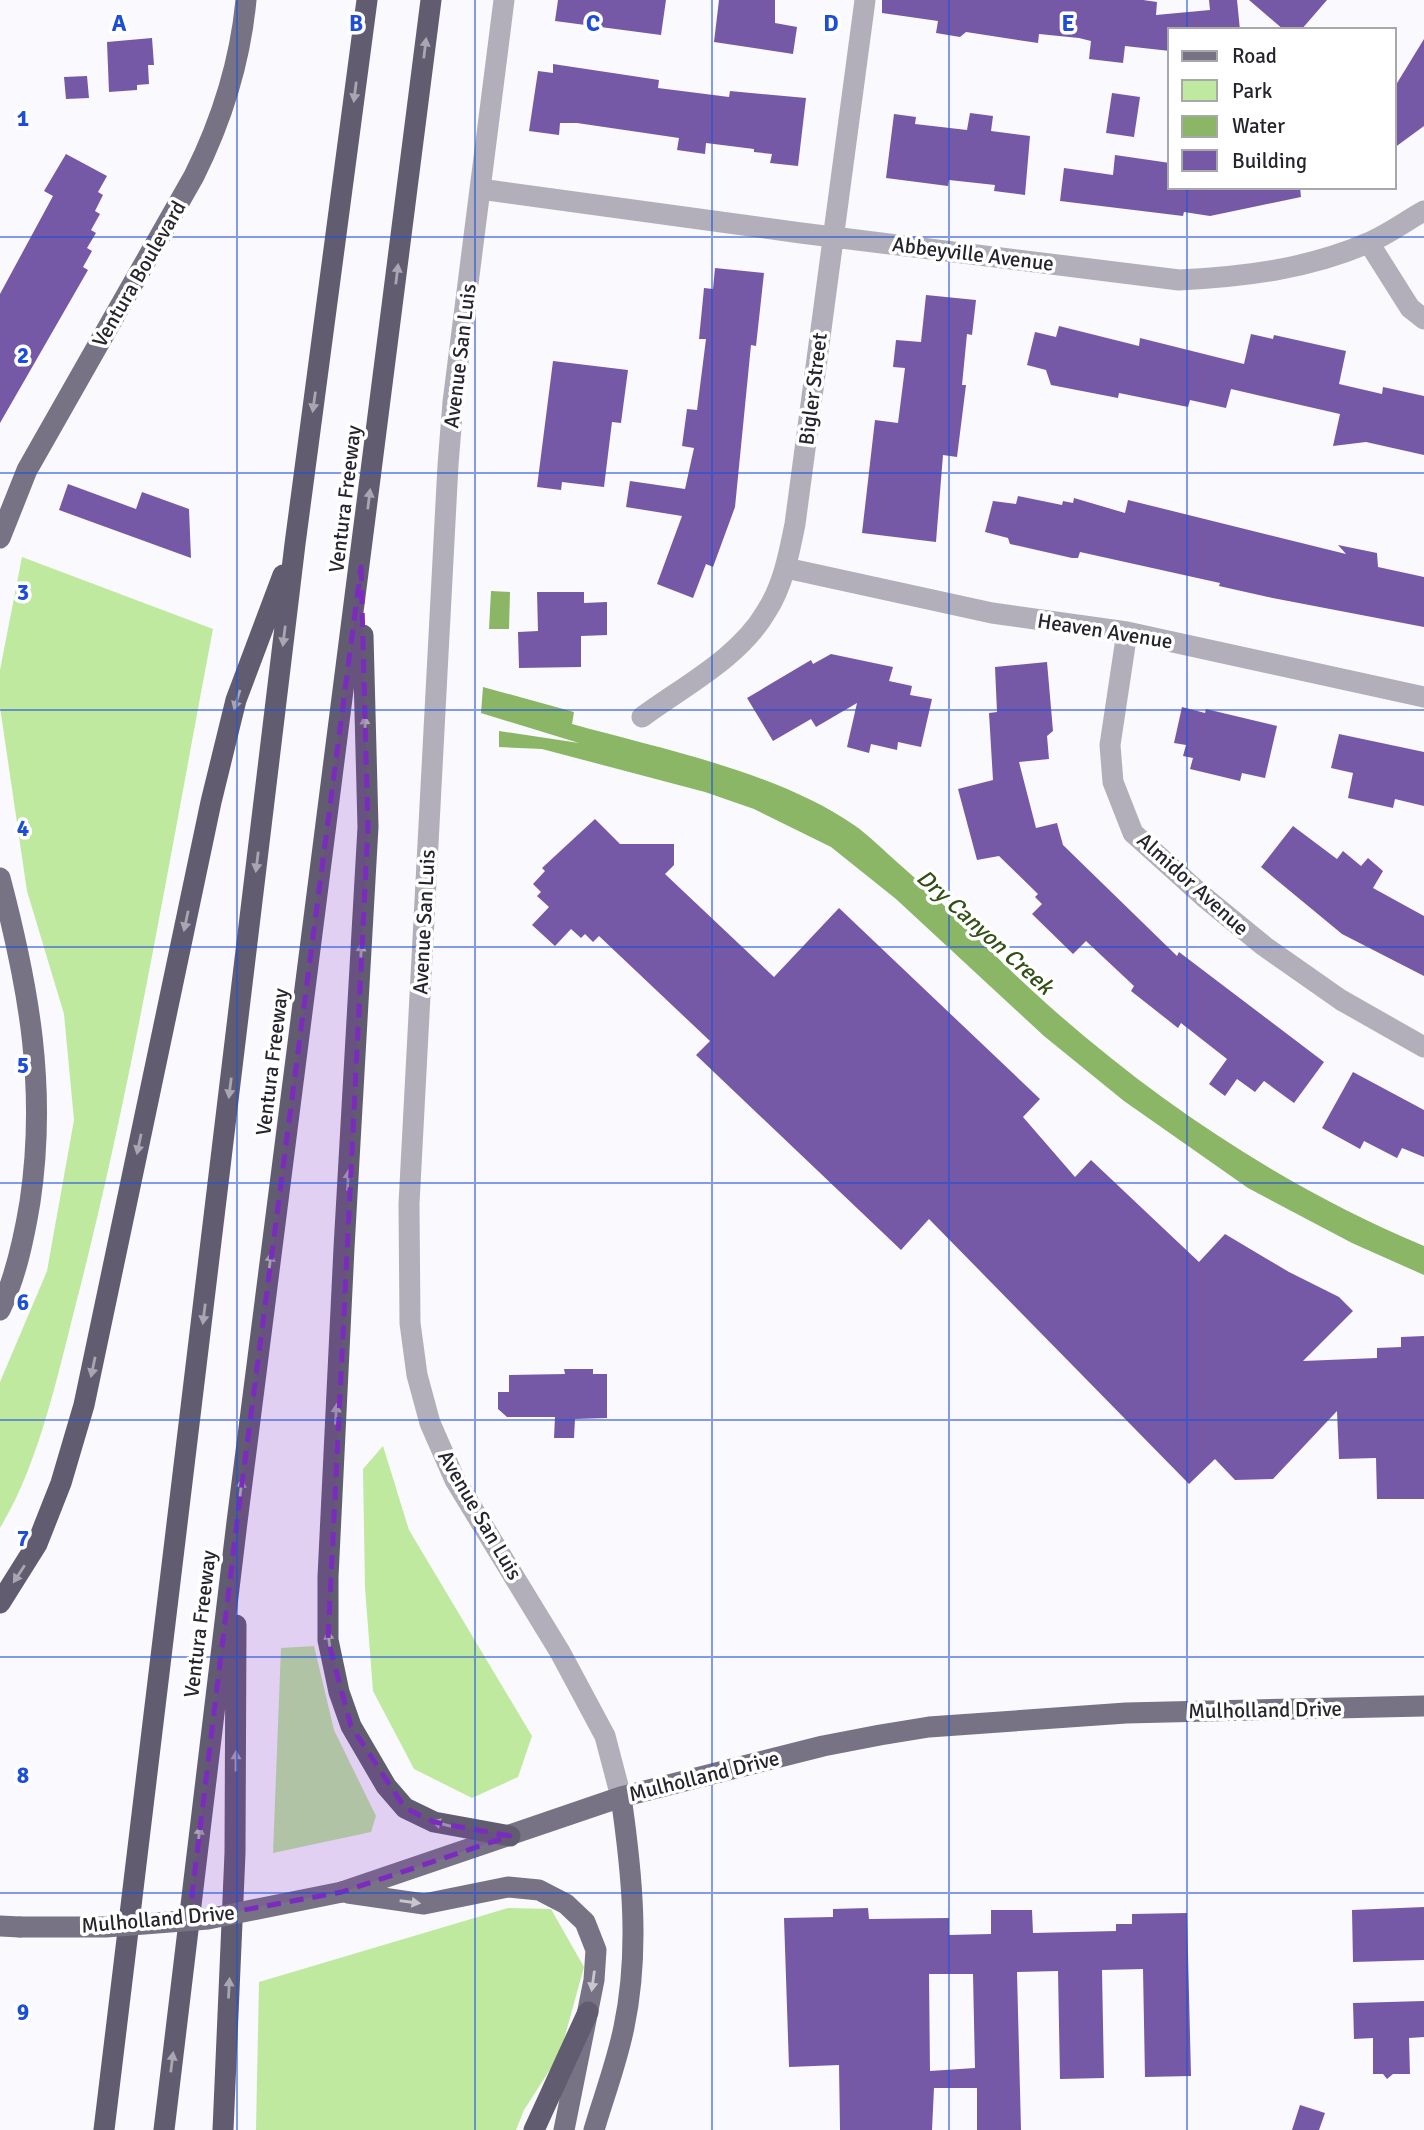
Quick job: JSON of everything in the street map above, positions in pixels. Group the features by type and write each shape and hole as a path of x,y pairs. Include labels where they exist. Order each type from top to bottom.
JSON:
{"highway":[{"name":"Ventura Freeway","path":"104,2130 295,544 367,0"},
{"name":"Ventura Freeway","path":"164,2130 237,1522 361,567 431,0"},
{"path":"0,1603 37,1544 61,1483 84,1405 211,802 233,713 295,544"},
{"path":"361,567 368,827 342,1289 328,1577 328,1640 339,1692 351,1726 386,1786 405,1808 433,1822 510,1836"},
{"path":"223,2130 235,1853 237,1522"},
{"path":"534,2130 588,2012"}],"main road":[{"name":"Ventura Boulevard","path":"0,538 27,470 194,176 219,126 243,39 246,0"},
{"path":"0,878 30,1010 39,1093 36,1163 24,1235 0,1310"},
{"name":"Mulholland Drive","path":"10,1926 106,1927 208,1919 342,1892 621,1797 823,1746 929,1727 1126,1713 1424,1706"},
{"path":"594,2130 624,2029 629,1999 634,1935 631,1870 621,1797"},
{"path":"342,1892 424,1904 508,1887 539,1890 566,1903 585,1922 596,1950 588,2012 565,2130"}],"street":[{"name":"Avenue San Luis","path":"504,0 453,402 447,473 409,1216 410,1323 417,1375 430,1423 455,1480 560,1652 605,1736 621,1797"},
{"name":"Bigler Street","path":"642,717 735,650 766,612 786,568 795,524 865,0"},
{"name":"Abbeyville Avenue","path":"480,189 1179,280 1238,278 1294,267 1369,243 1424,211"},
{"path":"1369,243 1410,308 1424,319"},
{"name":"Heaven Avenue","path":"786,568 992,613 1127,632 1424,698"},
{"name":"Almidor Avenue","path":"1127,632 1110,745 1113,782 1133,833 1264,946 1341,1000 1424,1047"}],"highlighted area":[{"path":"361,567 368,827 328,1640 351,1726 405,1808 434,1822 510,1836 342,1892 189,1920 237,1522"}],"green space":[{"path":"22,557 213,629 151,960 100,1206 48,1411 27,1473 0,1528 0,1382 47,1271 74,1120 64,1014 27,891 0,707 0,670"},
{"path":"383,1446 409,1530 532,1736 518,1777 472,1798 414,1769 373,1691 365,1588 363,1469"},
{"path":"314,1646 334,1730 376,1816 371,1832 273,1853 281,1648"},
{"path":"508,1908 551,1909 584,1967 560,2054 524,2110 516,2130 256,2130 259,1982"}],"water":[{"path":"491,591 510,592 509,629 489,629"},
{"path":"483,687 574,712 572,724 755,776 823,806 854,825 917,880 1048,1005 1134,1076 1226,1141 1274,1171 1373,1223 1424,1246 1424,1275 1352,1243 1248,1188 1124,1101 1044,1036 896,899 831,847 754,809 705,792 542,749 499,747 499,731 579,743 481,713"}],"building":[{"path":"558,0 666,0 661,35 555,21"},
{"path":"719,0 775,0 775,23 797,27 793,54 714,42"},
{"path":"882,0 1143,0 1157,2 1156,15 1210,10 1209,0 1237,0 1240,28 1168,28 1168,51 1125,46 1123,63 1089,59 1091,41 1079,38 1039,34 1038,43 966,32 960,37 936,33 938,21 882,13"},
{"path":"1249,0 1327,0 1303,28 1282,28"},
{"path":"152,38 154,65 148,65 149,84 137,85 137,90 109,92 107,42"},
{"path":"1424,39 1424,126 1396,147 1396,85"},
{"path":"553,64 659,80 658,88 729,97 730,91 806,98 798,166 770,163 772,154 754,152 754,149 706,143 705,154 677,150 679,138 577,123 560,123 559,135 529,131 538,71 553,73"},
{"path":"87,76 89,98 66,99 64,77"},
{"path":"1112,93 1140,97 1134,137 1106,133"},
{"path":"970,113 993,116 991,131 1030,136 1025,195 994,191 995,185 949,180 948,186 886,178 894,114 916,117 915,124 967,130"},
{"path":"66,154 107,176 98,192 103,195 95,211 100,214 91,230 96,233 87,248 92,251 83,267 88,270 0,423 0,294 53,196 44,191"},
{"path":"1115,155 1168,163 1168,189 1300,189 1301,197 1210,216 1184,212 1183,216 1060,201 1064,168 1113,175"},
{"path":"715,268 764,273 756,346 751,345 735,507 713,567 706,564 693,598 657,584 682,516 626,507 630,481 685,489 694,448 682,446 687,409 697,410 706,339 699,339 704,288 713,289"},
{"path":"926,295 976,300 972,335 967,334 962,385 966,385 957,457 943,455 936,542 862,533 875,420 898,423 905,368 893,367 896,340 921,342"},
{"path":"1059,326 1139,346 1140,338 1244,364 1251,334 1273,339 1274,335 1346,351 1339,384 1382,394 1383,387 1424,396 1424,455 1366,442 1333,446 1340,414 1231,389 1226,408 1190,400 1188,407 1119,393 1118,398 1051,385 1046,370 1027,365 1035,332 1056,337"},
{"path":"553,361 628,370 621,423 612,422 604,487 562,482 561,490 537,487"},
{"path":"68,484 136,509 142,492 189,509 191,558 59,510"},
{"path":"1018,496 1062,505 1063,501 1073,503 1074,498 1125,513 1128,500 1346,554 1338,545 1377,553 1378,567 1424,577 1424,627 1268,597 1219,586 1220,583 1080,552 1078,558 1072,558 1010,544 1008,538 985,532 993,501 1016,504"},
{"path":"537,592 584,592 584,603 607,602 607,635 581,636 581,667 519,668 518,632 538,631"},
{"path":"831,654 893,667 889,681 912,686 910,695 932,699 921,747 898,742 897,750 871,744 869,753 847,747 857,703 816,727 811,719 773,741 747,698 811,660 813,664"},
{"path":"1047,662 1053,731 1047,736 1049,759 1019,762 1036,828 1057,823 1063,845 1177,956 1179,952 1324,1062 1294,1103 1264,1081 1255,1092 1237,1079 1225,1096 1209,1084 1227,1059 1181,1023 1178,1028 1131,991 1134,986 1086,941 1073,954 1032,914 1042,904 1035,897 1038,894 999,856 977,860 958,789 993,780 989,713 997,712 995,667"},
{"path":"1182,707 1205,713 1206,709 1277,726 1265,778 1242,773 1240,781 1190,769 1193,758 1183,756 1186,745 1174,743"},
{"path":"1339,734 1424,752 1424,806 1395,799 1393,808 1348,798 1353,773 1331,768"},
{"path":"595,819 620,844 674,844 674,865 665,874 774,977 839,908 1040,1099 1023,1117 1075,1177 1091,1160 1199,1262 1225,1234 1289,1272 1339,1297 1353,1311 1303,1361 1377,1358 1377,1348 1401,1347 1401,1337 1424,1336 1424,1499 1377,1499 1376,1458 1339,1459 1337,1411 1273,1479 1235,1480 1215,1459 1189,1484 929,1219 901,1250 696,1055 710,1041 599,936 593,942 585,934 581,938 571,929 555,946 532,925 549,907 537,896 541,892 533,884 545,871 542,868"},
{"path":"1293,826 1337,859 1343,851 1361,866 1368,858 1383,871 1373,888 1424,916 1424,976 1342,934 1261,867"},
{"path":"1353,1072 1424,1110 1424,1157 1402,1148 1397,1158 1364,1141 1360,1149 1322,1128"},
{"path":"564,1369 593,1369 593,1374 607,1374 607,1418 575,1419 574,1438 554,1438 555,1417 507,1417 498,1409 498,1392 509,1392 509,1375 565,1374"},
{"path":"1424,1907 1424,1960 1353,1962 1352,1910"},
{"path":"868,1908 869,1919 949,1918 949,1935 991,1934 991,1910 1032,1910 1033,1933 1116,1931 1116,1924 1132,1924 1132,1914 1187,1913 1191,2076 1145,2077 1143,1969 1102,1970 1104,2078 1060,2079 1058,1971 1017,1972 1021,2130 977,2130 977,2088 934,2088 932,2130 840,2130 839,2065 789,2067 784,1918 833,1917 833,1909","holes":["929,1974 973,1974 975,2068 930,2071"]},
{"path":"1424,2001 1424,2037 1409,2038 1410,2074 1393,2074 1387,2079 1383,2074 1373,2074 1373,2038 1354,2039 1353,2003"},
{"path":"1300,2105 1325,2113 1319,2130 1292,2130"}],"water label":[{"name":"Dry Canyon Creek","path":"985,932"}]}
